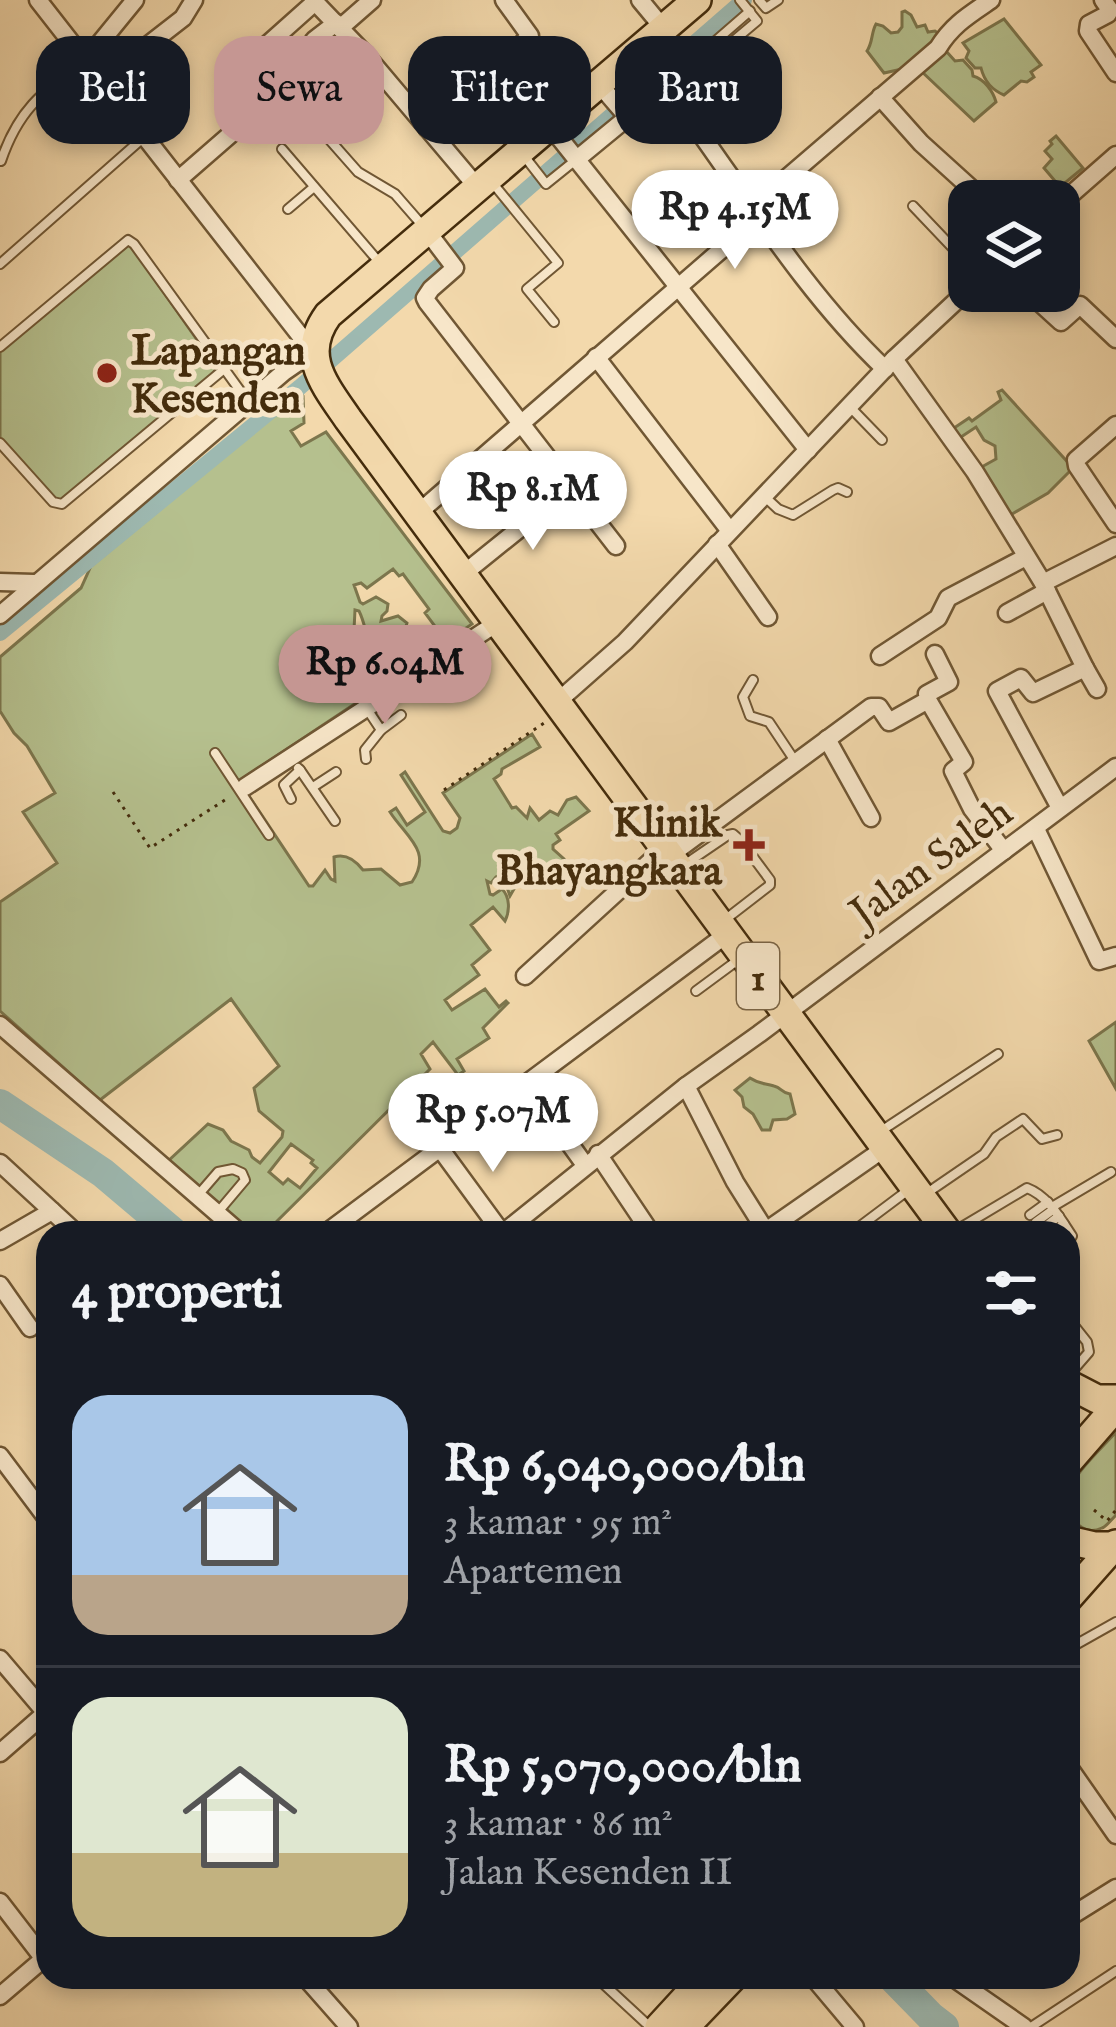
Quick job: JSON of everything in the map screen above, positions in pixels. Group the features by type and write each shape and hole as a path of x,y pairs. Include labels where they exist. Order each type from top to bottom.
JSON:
{"highway":[{"path":"663,36 664,28 697,0"},
{"path":"317,365 323,322 384,267 434,240 491,188 529,161 566,146 606,92 615,89"},
{"name":"1","path":"317,365 348,419 461,575 940,1221"},
{"path":"1080,1388 1097,1399 1116,1403 1080,1447"},
{"path":"1080,1543 1115,1545"},
{"path":"1080,1584 1115,1545"},
{"path":"655,2027 693,1989"},
{"path":"698,2022 724,1989"}],"street":[{"path":"38,0 67,36"},
{"path":"106,36 135,0"},
{"path":"160,36 183,18 194,0"},
{"path":"178,180 324,52 314,40 372,0"},
{"path":"504,0 529,36"},
{"path":"640,0 664,28"},
{"path":"417,514 938,48 949,30 991,0"},
{"path":"1103,0 1110,10 1089,25 1088,31 1116,73"},
{"path":"276,36 314,1 408,106"},
{"path":"606,92 615,103"},
{"path":"880,97 962,180"},
{"path":"615,125 566,146 808,451"},
{"path":"149,144 317,365"},
{"path":"444,144 491,188"},
{"path":"707,144 826,306 896,366 975,472 1045,587 1097,689"},
{"path":"1080,187 1116,155"},
{"path":"434,240 454,270 425,298 616,546"},
{"path":"1080,305 1116,339"},
{"path":"559,707 723,537 769,501 808,451 856,413 948,311"},
{"path":"596,356 723,537 767,617"},
{"path":"0,614 292,365 317,365"},
{"path":"1116,425 1076,460 1116,524"},
{"path":"461,575 570,488"},
{"path":"1007,613 1116,546"},
{"path":"880,656 938,617 948,598 1026,556"},
{"path":"0,582 34,583"},
{"path":"242,789 295,764 366,708 497,623"},
{"path":"934,654 949,682 927,694 964,762 953,771 972,809 1004,851"},
{"path":"1060,808 998,691 1022,678 1034,693 1085,668"},
{"path":"525,976 671,858 875,705 891,721 928,700"},
{"path":"827,739 871,818"},
{"name":"Jalan Saleh","path":"518,1221 686,1086 1116,767"},
{"path":"1036,829 1100,962 1116,956"},
{"path":"342,1221 730,938"},
{"path":"0,1025 225,1221"},
{"path":"526,1083 641,1221"},
{"path":"686,1086 757,1221"},
{"path":"777,1221 880,1142"},
{"path":"439,1147 494,1221"},
{"path":"0,1163 63,1221"},
{"path":"0,1241 52,1211"},
{"path":"0,1285 30,1328"},
{"path":"0,1456 36,1504"},
{"path":"0,1660 36,1700"},
{"path":"0,1753 36,1722"},
{"path":"1080,1783 1116,1835"},
{"path":"1080,1910 1116,1888"},
{"path":"0,1902 36,1945"},
{"path":"0,1996 36,1965"},
{"path":"316,1989 349,2027"},
{"path":"823,1989 856,2027"},
{"path":"970,1989 1027,2027"}],"lane":[{"path":"758,0 766,8 778,0"},
{"path":"719,36 746,6 757,21 739,36"},
{"path":"1,161 11,131 36,99"},
{"path":"0,264 135,144"},
{"path":"333,144 358,172 395,194 434,240"},
{"path":"529,161 546,184 566,146"},
{"path":"282,148 384,267"},
{"path":"288,209 315,186"},
{"path":"491,188 558,263 527,290 554,322"},
{"path":"913,206 948,243"},
{"path":"0,346 128,240 249,404"},
{"path":"0,443 53,502 64,503 223,370"},
{"path":"856,413 882,440"},
{"path":"769,501 793,515 832,490 847,492"},
{"path":"368,634 375,660 392,691"},
{"path":"754,680 743,697 750,716 770,722 796,762"},
{"path":"366,708 381,730"},
{"path":"366,759 365,750 401,715"},
{"path":"215,753 268,835"},
{"path":"291,799 284,785 295,764 335,821"},
{"path":"313,787 336,772"},
{"path":"671,858 728,835 741,841"},
{"path":"696,991 770,885 750,853"},
{"path":"802,1197 998,1054"},
{"path":"870,1221 984,1154 996,1137 1022,1119 1042,1139 1058,1135"},
{"path":"197,1197 218,1172 233,1169 242,1173 244,1182 217,1214"},
{"path":"969,1221 1021,1189 1035,1191 1059,1218 1112,1172"},
{"path":"1080,1332 1089,1352 1080,1364"},
{"path":"1080,1642 1116,1622"},
{"path":"1027,2027 1116,1971"},
{"path":"610,1989 655,2027"}],"path":[{"path":"443,790 559,707"},
{"path":"113,791 150,848 242,789"},
{"path":"1094,1510 1107,1521 1116,1510"}],"green space":[{"path":"905,11 917,27 925,25 928,32 941,35 902,69 884,73 867,51 874,27 898,32"},
{"path":"1004,19 1041,65 1031,72 1034,77 1004,95 966,58 969,51 963,43"},
{"path":"946,51 955,61 963,60 995,98 974,121 920,70"},
{"path":"1056,136 1083,168 1068,180 1054,180 1044,168 1052,159 1045,151"},
{"name":"Lapangan Kesenden","path":"130,244 216,367 213,375 63,501 55,499 0,439 0,350"},
{"path":"1002,390 1073,468 1048,493 1007,517 978,469 996,459 995,446 976,427 958,439 951,430 1001,400 998,392"},
{"path":"301,393 304,423 291,431 301,446 326,432 472,624 392,679 387,671 416,650 420,637 440,633 403,574 393,569 367,588 354,585 363,604 376,597 388,604 381,621 398,616 407,623 395,641 374,650 355,610 354,630 377,689 239,781 309,886 325,870 335,881 334,857 338,856 363,870 381,869 400,885 412,882 420,862 418,853 390,812 396,808 407,825 425,812 401,775 405,772 443,831 450,833 460,818 443,793 532,734 540,747 502,769 494,779 512,808 527,818 530,808 539,820 550,811 558,815 567,800 576,797 589,811 556,834 560,840 553,849 570,869 555,878 523,884 531,865 528,853 512,873 510,896 503,876 487,881 490,894 505,892 507,917 505,921 493,907 471,925 490,950 472,965 479,975 445,1000 452,1010 485,989 499,1007 508,1003 483,1028 489,1038 457,1059 464,1071 458,1075 433,1042 421,1054 430,1069 277,1221 232,1221 166,1163 208,1124 223,1130 260,1163 282,1137 283,1131 259,1111 254,1088 279,1066 231,999 100,1100 0,1011 0,902 57,863 23,812 55,793 0,711 0,657 81,588 91,566","holes":["291,1144 317,1168 300,1188 288,1179 283,1184 269,1172"]},
{"path":"1116,1022 1116,1089 1089,1041"},
{"path":"750,1078 790,1094 795,1114 773,1120 770,1130 762,1130 735,1090"},
{"path":"1116,1432 1116,1515 1104,1527 1087,1530 1080,1526 1081,1470"}],"waterway":[{"path":"0,633 300,387 744,0"},
{"path":"0,1104 103,1173 160,1221"},
{"path":"904,1989 944,2027"}],"place":[{"name":"Lapangan Kesenden","path":"107,373"},
{"name":"Klinik Bhayangkara","path":"749,845"}]}
